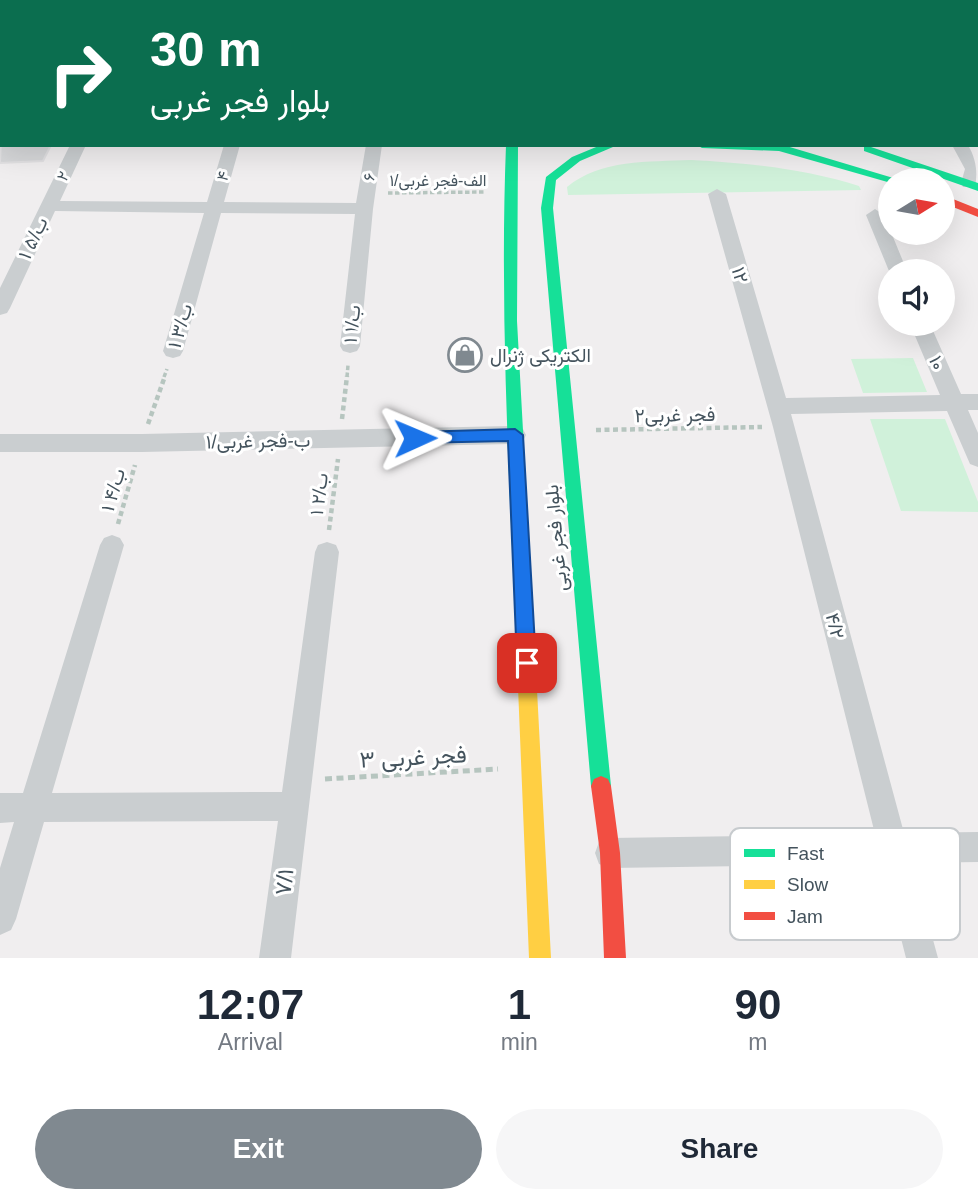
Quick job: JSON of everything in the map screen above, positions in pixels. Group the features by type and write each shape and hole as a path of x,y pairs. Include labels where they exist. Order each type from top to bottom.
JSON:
{"main road":[{"name":"بلوار فجر غربی","path":"512,147 510,186 515,435 540,958"},
{"path":"510,186 609,147"},
{"path":"778,147 878,175"},
{"path":"861,147 974,185"},
{"name":"بلوار فجر غربی","path":"538,174 547,208 599,769 610,853 615,958"},
{"path":"956,204 978,212"}],"street":[{"name":"۲","path":"48,206 77,147"},
{"name":"۴","path":"213,208 231,147"},
{"name":"۶","path":"365,201 374,147"},
{"path":"961,147 973,169 974,185"},
{"name":"۱۲","path":"717,194 780,416"},
{"path":"48,206 213,208 365,201"},
{"name":"۱ ب/۱","path":"350,346 365,201"},
{"name":"۱ ب/۵","path":"0,308 48,206"},
{"name":"۱ ب/۳","path":"173,351 213,208"},
{"path":"875,215 893,259"},
{"name":"۱۰","path":"925,336 978,458"},
{"path":"780,416 978,402"},
{"name":"۴/۲","path":"780,416 886,828"},
{"name":"۱/ب-فجر غربی","path":"0,443 142,443 515,435"},
{"path":"0,919 111,545"},
{"name":"۷/۱","path":"275,958 327,552"},
{"path":"0,808 295,793"},
{"path":"960,847 978,847"},
{"path":"610,853 730,850"},
{"name":"۴/۲","path":"917,940 922,958"}],"path":[{"name":"۱/الف-فجر غربی","path":"365,201 510,186"},
{"name":"۱ ب/۱","path":"340,439 350,346"},
{"name":"۱ ب/۳","path":"142,443 173,351"},
{"name":"فجر غربی۲","path":"567,431 780,416"},
{"name":"۱ ب/۲","path":"327,552 340,439"},
{"name":"۱ ب/۴","path":"111,545 142,443"},
{"name":"۳ فجر غربی","path":"295,793 531,767"}],"green space":[{"path":"691,160 797,171 859,186 861,190 568,195 567,187 595,171 642,162"},
{"path":"913,358 927,392 863,393 851,359"},
{"path":"870,419 945,419 978,502 978,512 901,511"}],"building":[{"path":"1,147 50,147 43,161 0,163"}],"traffic: fast":[{"path":"512,147 511,321 524,613"},
{"path":"601,786 547,208 550,179 576,159 607,147"},
{"path":"754,147 780,148 878,176"},
{"path":"868,149 978,187"}],"traffic: slow":[{"path":"524,613 540,958"}],"traffic: jam":[{"path":"956,204 978,213"},
{"path":"601,786 610,853 615,958"}],"place":[{"name":"الکتریکی ژنرال","path":"465,355"}],"route":[{"path":"415,438 515,435 527,663"}]}
